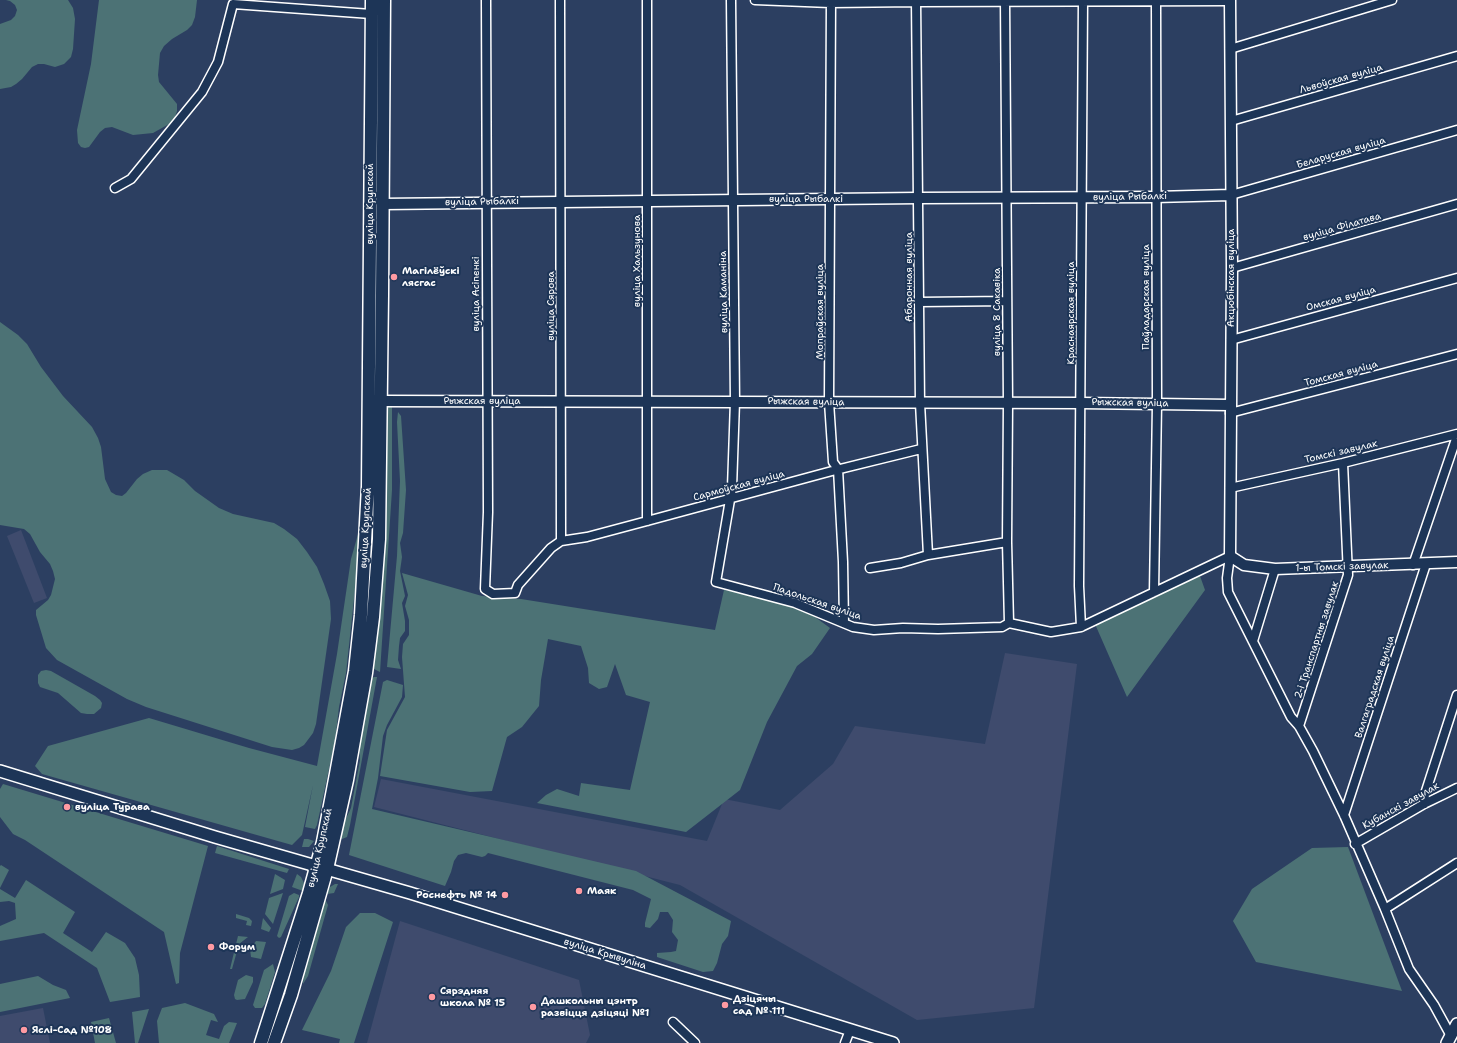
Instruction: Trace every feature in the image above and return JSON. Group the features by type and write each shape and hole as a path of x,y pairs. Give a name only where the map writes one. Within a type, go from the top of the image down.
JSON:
{"main road":[{"name":"вуліца Крупскай","path":"261,1043 322,867 336,774 355,671 361,615 366,539 369,432 368,369 372,0"},
{"name":"вуліца Крупскай","path":"274,1043 291,995 322,867 347,780 366,673 373,617 379,539 384,0"},
{"path":"0,771 215,837 322,867"},
{"name":"вуліца Крывуліна","path":"322,867 893,1043"},
{"path":"1449,1040 1457,1024"}],"street":[{"name":"вуліца Асіпенкі","path":"486,0 488,512 485,589 493,594 514,593 518,586 551,548 562,541"},
{"name":"вуліца Сярова","path":"560,0 562,541"},
{"name":"вуліца Хальзунова","path":"647,0 647,521"},
{"name":"вуліца Каманіна","path":"716,582 732,488 735,401 731,0"},
{"path":"755,0 830,2 1156,2 1230,0"},
{"name":"Акцюбінская вуліца","path":"1230,0 1232,268 1230,556"},
{"path":"1230,48 1392,0"},
{"name":"Абаронная вуліца","path":"916,1 920,403 921,449 928,555"},
{"name":"вуліца 8 Сакавіка","path":"1006,1 1008,403 1006,542 1009,623"},
{"name":"Краснаярская вуліца","path":"1081,627 1079,586 1083,1"},
{"name":"Мопраўская вуліца","path":"830,2 829,402 833,462 838,469 843,562 844,623"},
{"name":"Паўладарская вуліца","path":"1154,592 1157,404 1155,197 1156,2"},
{"path":"114,188 131,179 202,92 218,62 233,4 371,14"},
{"name":"Львоўская вуліца","path":"1231,121 1457,56"},
{"name":"Беларуская вуліца","path":"1231,195 1457,130"},
{"name":"вуліца Рыбалкі","path":"382,204 734,199 1082,198 1231,195"},
{"name":"вуліца Філатава","path":"1232,268 1457,204"},
{"name":"Омская вуліца","path":"1231,340 1457,278"},
{"path":"919,302 1007,300"},
{"name":"Томская вуліца","path":"1230,409 1457,354"},
{"name":"Рыжская вуліца","path":"381,401 1080,403 1157,404 1230,409"},
{"path":"1413,565 1457,435"},
{"name":"Томскі завулак","path":"1230,488 1343,463 1457,435"},
{"name":"Сармоўская вуліца","path":"562,541 729,500 838,469 921,449"},
{"name":"2-і Транспартны завулак","path":"1299,726 1348,574 1343,463"},
{"path":"870,568 901,563 928,555 974,546 1006,542"},
{"path":"1009,623 1051,632 1081,627 1230,556"},
{"path":"1230,556 1227,578 1228,592 1291,717 1299,726 1313,751 1344,815 1355,844 1385,909 1409,969 1434,1005 1449,1040"},
{"name":"1-ы Томскі завулак","path":"1230,556 1244,565 1276,569 1413,565 1457,562"},
{"name":"Валгаградская вуліца","path":"1344,815 1426,564"},
{"path":"1253,641 1276,569"},
{"name":"Падольская вуліца","path":"716,582 795,603 854,627 874,630 904,628 938,629 1002,627 1009,623"},
{"path":"1424,804 1425,794 1457,695"},
{"name":"Кубанскі завулак","path":"1355,844 1424,804 1457,788"},
{"path":"1385,909 1457,863"},
{"path":"672,1022 696,1043"},
{"path":"845,1043 850,1030"}],"shaded area":[{"path":"21,530 47,598 34,603 7,536"},
{"path":"1005,653 1077,664 1034,1008 917,1020 680,885 374,807 381,779 707,841 724,799 780,810 833,764 855,726 985,744"},
{"path":"400,921 579,980 590,1035 586,1043 367,1043"},
{"name":"Яслі-Сад №108","path":"43,1008 50,1043 0,1043 0,1016"}],"green space":[{"path":"6,0 68,0 73,8 75,19 73,49 71,57 64,64 55,67 38,64 32,67 16,84 11,87 0,89 0,24 11,20 15,16 17,10 15,5"},
{"path":"99,0 197,0 195,17 192,25 164,46 160,53 158,75 159,82 177,104 175,117 169,124 153,133 133,135 112,127 105,128 100,132 89,147 85,148 81,147 78,143 77,130 91,64"},
{"path":"0,322 18,335 27,344 41,367 63,396 92,427 101,447 105,479 111,492 122,496 143,474 152,470 167,470 184,480 195,491 219,508 233,514 274,523 297,539 307,552 317,567 324,584 330,601 331,619 316,724 313,733 304,745 292,750 272,747 146,707 127,699 57,660 46,648 36,615 36,610 48,600 51,595 55,579 53,571 30,534 24,529 0,525"},
{"path":"392,404 392,490 380,672 374,669 372,664 385,487 386,412 389,405"},
{"path":"398,412 401,416 406,490 403,533 400,543 402,557 400,571 405,596 402,603 405,631 400,638 398,660 401,669 387,667 397,556 400,481 397,422"},
{"path":"360,527 359,553 346,673 339,707 335,741 315,829 305,827 313,785 302,835 292,845 42,774 35,766 48,746 149,718 249,748 317,766 337,654 351,559"},
{"path":"402,573 482,596 521,599 715,630 724,590 788,601 830,628 812,654 797,666 767,722 740,790 686,832 537,803 546,795 557,789 579,796 581,783 630,790 650,702 626,695 615,664 607,687 599,689 589,683 588,668 581,646 548,639 541,680 539,706 522,727 507,737 492,791 470,792 380,776 387,730 405,697 402,657 403,644 409,635 409,620 405,606 408,595"},
{"path":"1200,576 1205,590 1127,697 1095,624"},
{"path":"41,671 51,671 95,696 102,703 101,708 94,714 81,713 58,693 40,687 38,683 38,675"},
{"path":"377,677 350,825 347,837 342,839 340,837 341,829 351,808 360,760 359,747 370,683 371,679"},
{"path":"387,680 403,685 402,697 387,725 383,736 378,778 372,809 636,871 731,921 728,936 722,944 717,963 713,971 703,972 657,957 657,953 676,951 678,940 672,932 673,920 668,912 660,912 658,919 650,928 645,927 651,899 633,890 488,853 482,857 466,853 458,855 454,861 445,886 349,855 383,682"},
{"path":"3,784 208,846 180,953 179,983 176,984 164,932 25,840 13,834 0,817 0,789"},
{"path":"304,839 314,841 309,847 302,847"},
{"path":"217,846 289,869 287,873 215,853"},
{"path":"1348,847 1402,991 1256,962 1233,921 1252,889 1312,848"},
{"path":"1,865 9,870 0,888 0,866"},
{"path":"275,874 285,880 283,889 270,894"},
{"path":"297,874 301,877 304,883 303,891 292,887"},
{"path":"26,880 75,912 63,933 92,952 106,932 125,943 135,958 139,975 140,997 110,1002 97,968 44,933 0,941 0,926 16,919 15,903 9,901 0,902 0,889 15,898"},
{"path":"338,884 334,893 327,894 330,887"},
{"path":"283,893 273,924 265,914 269,898"},
{"path":"294,893 299,895 299,897 281,937 279,938 277,936 289,896"},
{"path":"325,899 328,905 308,976 303,984 305,965"},
{"path":"360,913 375,913 393,922 354,1043 339,1043 340,1039 302,1030 331,971 346,927"},
{"path":"236,914 249,918 252,921 251,926 246,925 247,921 236,918"},
{"path":"263,918 271,928 269,932 261,929"},
{"path":"238,936 248,937 239,944 232,969 230,969"},
{"path":"256,941 266,942 261,959 251,957 250,949"},
{"path":"273,964 275,972 265,1004 262,1008 255,1008 253,1005 264,970"},
{"path":"246,975 253,977 253,982 245,999 237,1000 235,999 234,995 238,980"},
{"path":"38,976 53,985 66,990 70,998 0,1012 0,984"},
{"path":"185,1003 214,1014 218,1022 211,1020 206,1035 219,1039 224,1026 229,1022 237,1023 229,1043 159,1043 157,1021 162,1008"},
{"path":"149,1009 138,1043 135,1043 132,1012"},
{"path":"109,1018 116,1043 95,1043 91,1022"}],"place":[{"name":"Магілёўскі лясгас","path":"394,277"},
{"name":"вуліца Турава","path":"67,807"},
{"name":"Маяк","path":"579,891"},
{"name":"Роснефть № 14","path":"505,895"},
{"name":"Форум","path":"211,947"},
{"name":"Сярэдняя школа № 15","path":"432,997"},
{"name":"Дзіцячы сад № 111","path":"725,1005"},
{"name":"Дашкольны цэнтр развіцця дзіцяці №1","path":"533,1007"},
{"name":"Яслі-Сад №108","path":"24,1030"}]}
